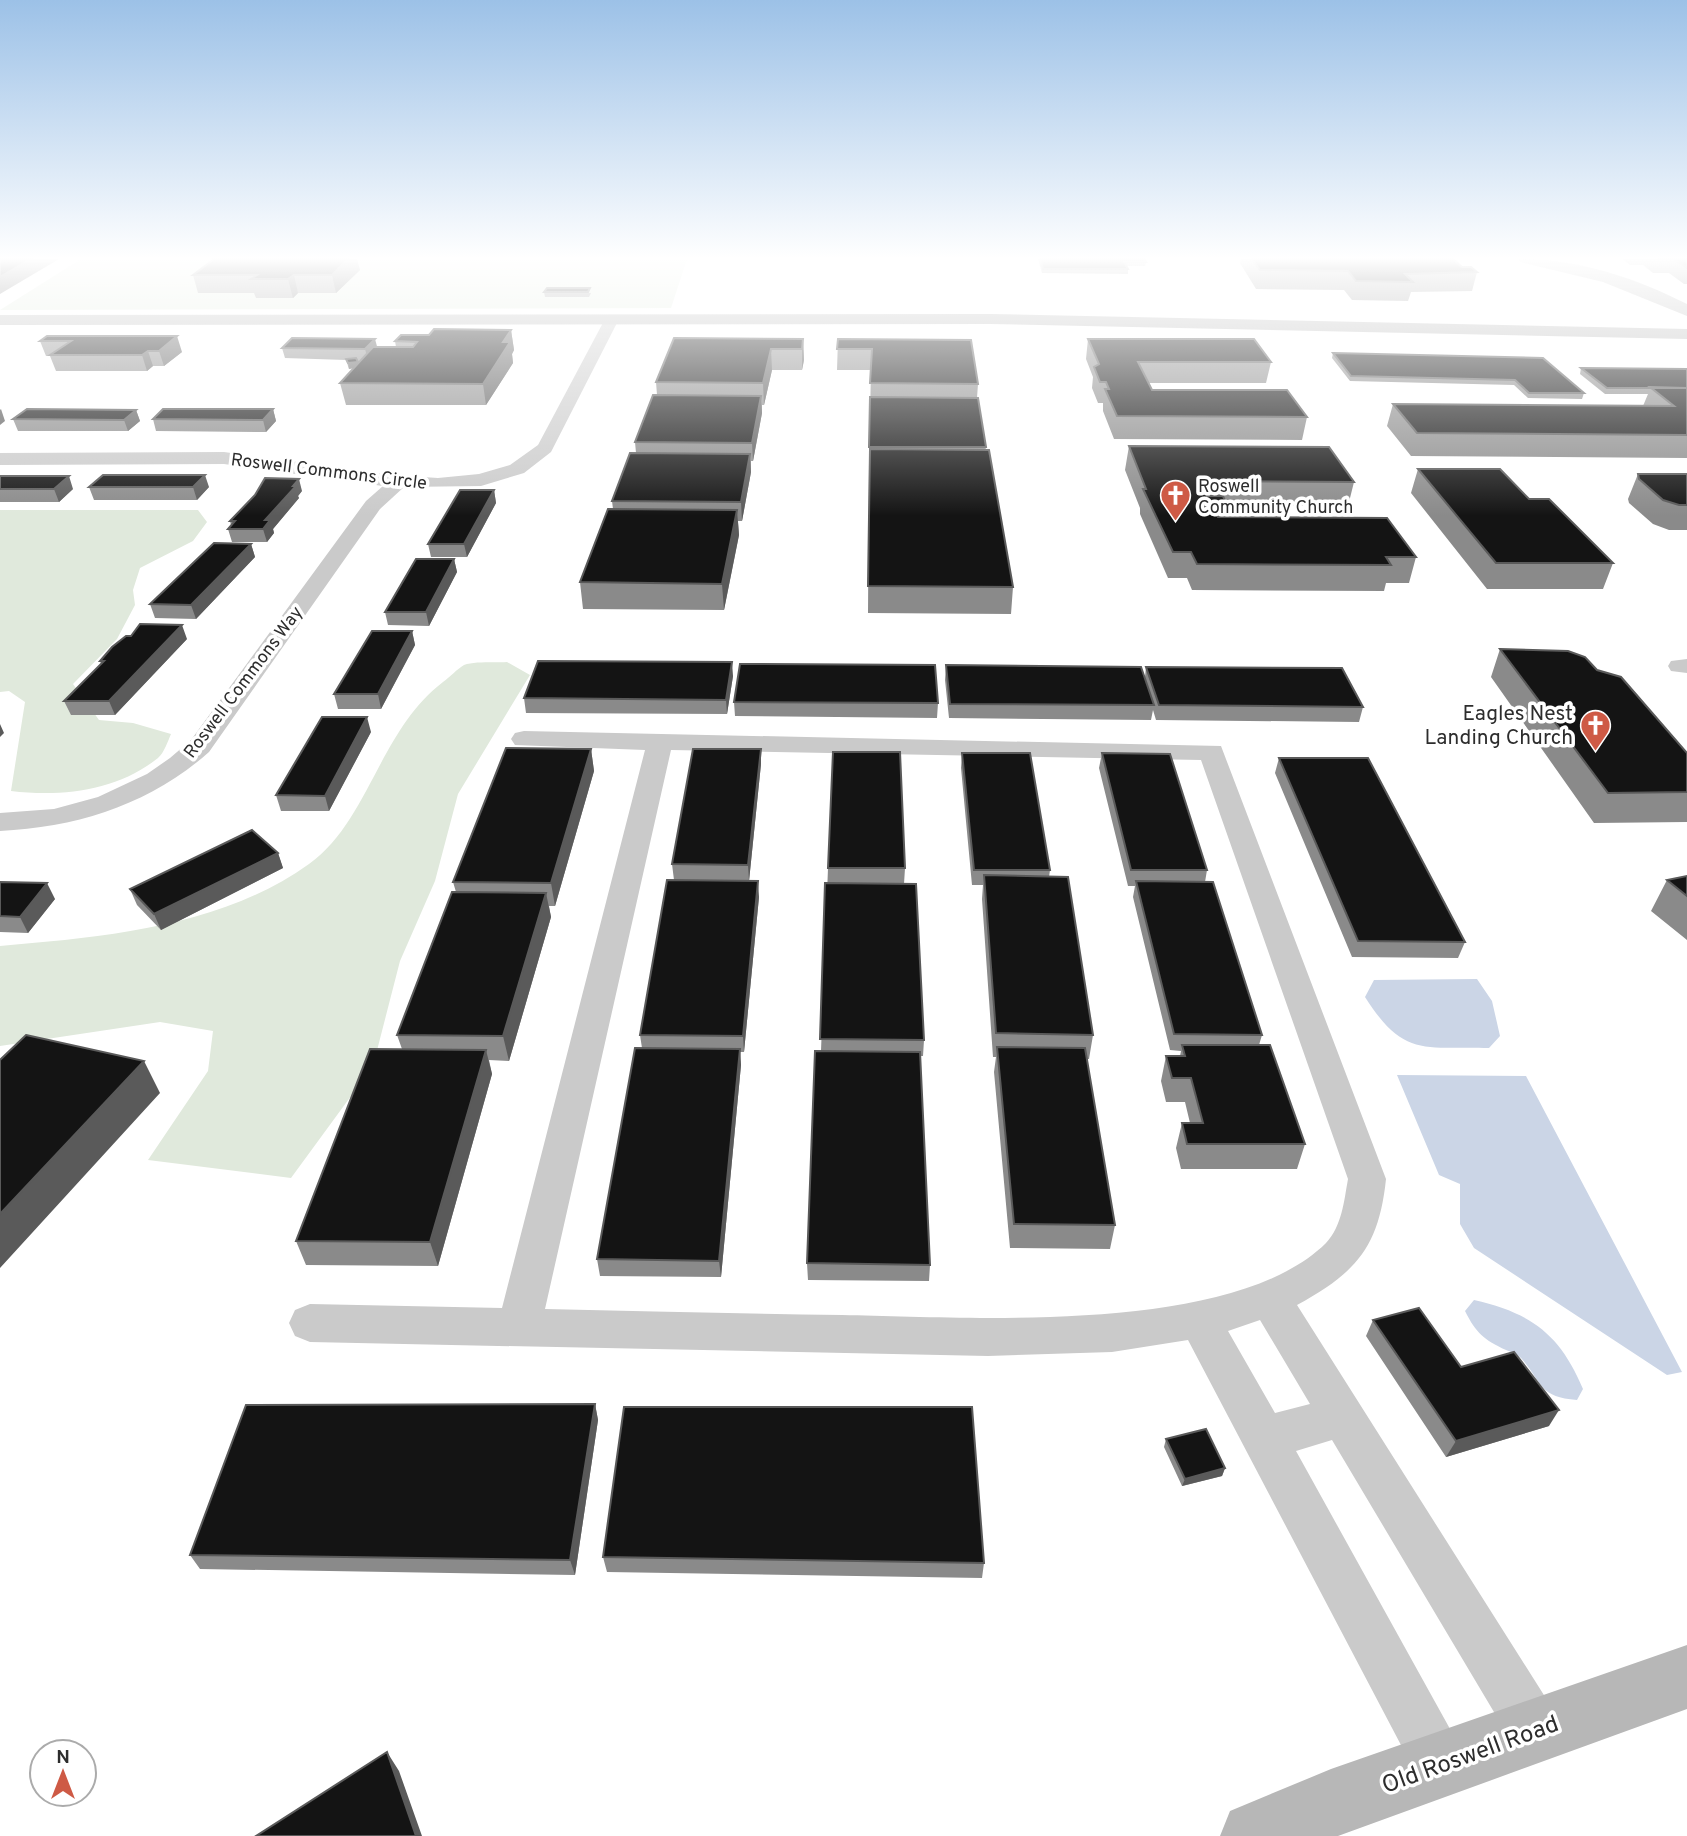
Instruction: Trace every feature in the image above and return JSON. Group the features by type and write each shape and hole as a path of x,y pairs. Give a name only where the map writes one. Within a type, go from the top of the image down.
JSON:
{"main road":[{"name":"Old Roswell Road","path":"1255,1836 1331,1804 1687,1677"}],"street":[{"name":"Roswell Commons Circle","path":"0,459 223,458 270,462 398,483 439,484 480,479 514,469 539,456 598,345"},
{"name":"Roswell Commons Way","path":"0,822 61,816 98,806 156,781 182,763 200,746 373,505 398,483"},
{"path":"310,1323 1060,1336 1200,1321 1270,1300 1333,1262 1362,1223 1367,1179 1212,752 524,739"},
{"path":"519,1327 660,743"},
{"path":"1270,1300 1535,1730"},
{"path":"1200,1321 1442,1765"},
{"path":"1265,1438 1341,1416"}],"shaded area":[{"path":"0,510 198,510 207,522 193,541 140,568 133,590 135,605 117,639 73,684 99,720 133,723 171,734 158,758 125,778 107,785 69,792 11,791 25,702 9,691 0,692"},
{"path":"507,662 530,675 458,794 435,881 400,961 373,1066 291,1178 148,1160 208,1071 213,1031 160,1022 0,1046 0,946 121,933 161,925 238,902 275,885 309,864 329,846 346,824 388,750 421,702 464,665"}],"water":[{"path":"1477,979 1492,1001 1500,1036 1489,1048 1417,1045 1392,1030 1365,997 1374,980"},
{"path":"1397,1075 1526,1076 1682,1372 1667,1375 1474,1248 1460,1224 1460,1184 1439,1175"},
{"path":"1474,1300 1527,1319 1553,1340 1574,1370 1583,1389 1577,1400 1548,1392 1519,1357 1481,1335 1465,1311"}],"building":[{"path":"65,345 167,345 159,351 148,351 142,355 50,355"},
{"path":"285,345 369,345 365,349 282,348"},
{"path":"415,345 508,345 483,384 340,383 373,347 413,347"},
{"path":"671,345 802,345 802,349 771,349 763,383 656,382"},
{"path":"837,345 972,345 978,384 870,383 872,349 837,349"},
{"path":"1090,345 1258,345 1271,362 1138,362 1152,390 1287,390 1307,417 1117,416 1105,389 1109,389 1106,382 1100,382 1094,367 1099,364"},
{"path":"1333,353 1543,358 1584,393 1529,393 1515,380 1351,376"},
{"path":"356,358 358,362 348,363 346,359"},
{"path":"1581,368 1687,369 1687,388 1607,388"},
{"path":"1650,387 1687,388 1687,435 1417,433 1393,404 1674,406"},
{"path":"653,395 761,396 752,443 635,442"},
{"path":"870,397 978,398 986,447 869,447"},
{"path":"27,409 136,410 124,420 13,419"},
{"path":"163,409 273,409 263,420 153,419"},
{"path":"1129,446 1329,447 1354,482 1200,481 1207,496 1223,496 1227,505 1212,505 1218,517 1387,518 1416,557 1386,557 1391,565 1197,564 1191,552 1173,552 1143,489 1146,489"},
{"path":"870,449 989,450 1013,587 868,586"},
{"path":"630,453 750,454 741,502 612,501"},
{"path":"1418,469 1500,469 1529,499 1549,499 1613,563 1496,563"},
{"path":"1638,474 1687,474 1687,505 1663,500 1639,479"},
{"path":"103,475 205,475 193,487 89,487"},
{"path":"0,476 69,476 54,489 0,489"},
{"path":"265,478 299,479 293,486 296,486 265,520 270,520 263,529 228,529 235,521 230,521 255,495"},
{"path":"460,490 494,490 464,544 428,544"},
{"path":"608,509 737,510 722,584 580,582"},
{"path":"214,543 251,544 191,605 150,604"},
{"path":"416,559 454,559 426,612 385,612"},
{"path":"140,624 182,625 109,701 64,701 104,661 100,661 112,647 126,636 131,636"},
{"path":"372,631 412,631 378,694 334,694"},
{"path":"1500,649 1568,651 1585,657 1597,670 1621,677 1687,753 1687,792 1608,793"},
{"path":"538,661 732,662 726,700 524,698"},
{"path":"740,664 935,665 938,703 734,702"},
{"path":"946,665 1141,667 1154,705 950,704"},
{"path":"1146,667 1342,668 1363,707 1159,705"},
{"path":"322,717 367,717 325,796 276,795"},
{"path":"506,748 591,749 551,883 453,882"},
{"path":"693,749 761,749 748,865 672,864"},
{"path":"833,752 900,752 905,868 828,868"},
{"path":"962,753 1030,753 1050,870 974,870"},
{"path":"1102,753 1170,754 1207,870 1131,870"},
{"path":"1279,758 1368,758 1465,942 1358,941"},
{"path":"252,830 278,853 154,914 130,889"},
{"path":"984,875 1068,877 1093,1035 996,1033"},
{"path":"1687,876 1687,896 1667,880"},
{"path":"667,880 758,881 743,1036 640,1035"},
{"path":"1136,881 1213,882 1262,1035 1174,1034"},
{"path":"0,882 47,883 20,917 0,916"},
{"path":"825,883 916,884 924,1040 820,1039"},
{"path":"452,892 546,893 503,1036 397,1035"},
{"path":"26,1035 144,1061 0,1214 0,1060"},
{"path":"1182,1045 1270,1045 1305,1144 1187,1144 1182,1123 1203,1123 1191,1078 1172,1078 1166,1056 1185,1056"},
{"path":"997,1047 1085,1048 1115,1225 1014,1224"},
{"path":"635,1048 740,1049 719,1261 597,1259"},
{"path":"370,1049 486,1050 430,1242 296,1241"},
{"path":"815,1051 920,1052 930,1265 807,1263"},
{"path":"1419,1308 1461,1367 1514,1352 1559,1410 1456,1441 1373,1320"},
{"path":"595,1404 570,1560 190,1555 246,1405"},
{"path":"624,1407 972,1407 984,1563 603,1557"},
{"path":"1206,1429 1225,1468 1185,1479 1166,1439"},
{"path":"387,1752 416,1836 256,1836"}],"place":[{"name":"Roswell Community Church","path":"1175,523"},
{"name":"Eagles Nest Landing Church","path":"1596,752"}]}
